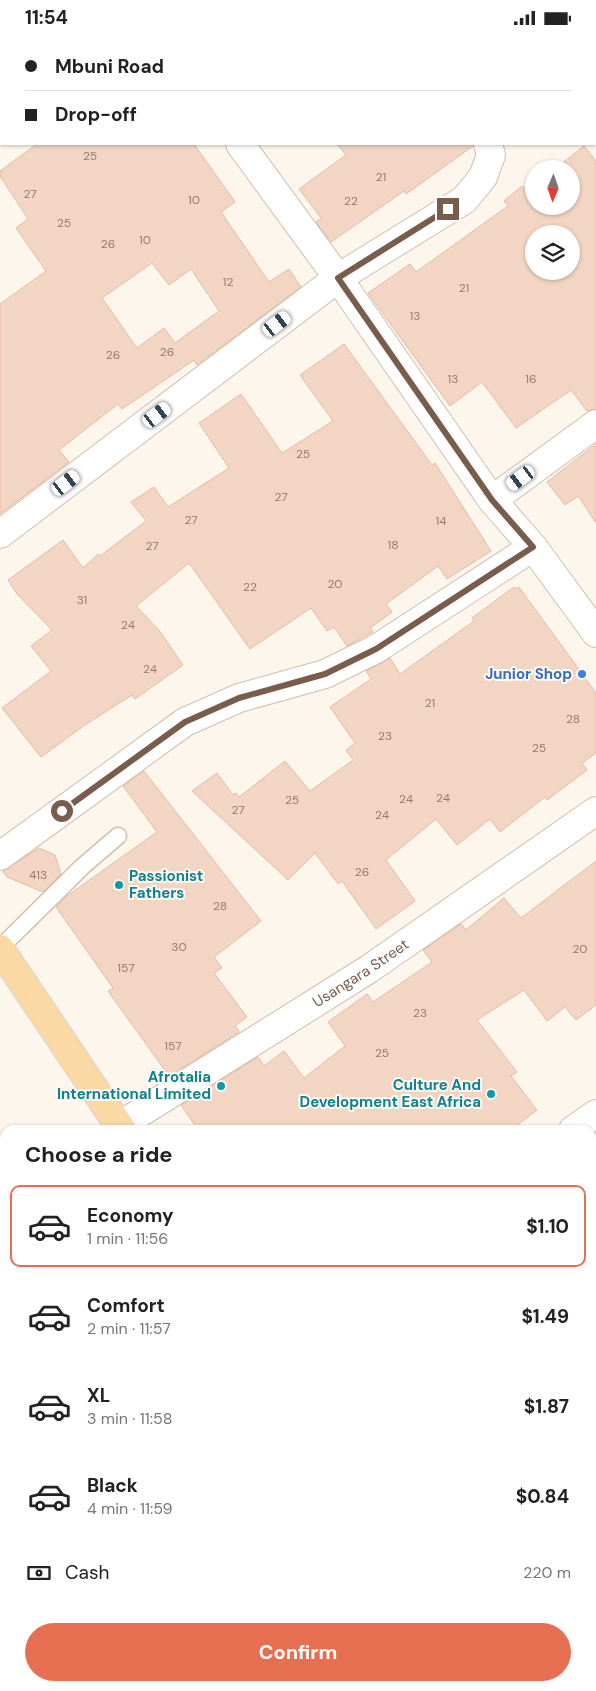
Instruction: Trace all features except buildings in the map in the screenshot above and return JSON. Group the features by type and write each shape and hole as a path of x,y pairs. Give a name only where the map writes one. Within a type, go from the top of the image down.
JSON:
{"main road":[{"path":"0,949 118,1125"}],"street":[{"path":"241,145 338,278 492,500 533,547 596,633"},
{"path":"0,534 338,278 464,200 483,177 491,155 488,145"},
{"path":"492,500 596,424"},
{"path":"0,856 185,722 239,698 325,674 376,649 533,547"},
{"name":"Usangara Street","path":"125,1125 369,969 596,811"},
{"path":"580,1125 596,1114"}],"lane":[{"path":"0,949 82,866 118,836"}],"place":[{"name":"Junior Shop","path":"582,674"},
{"name":"Passionist Fathers","path":"119,885"},
{"name":"Afrotalia International Limited","path":"221,1086"},
{"name":"Culture And Development East Africa","path":"491,1094"}],"route":[{"path":"62,811 185,722 239,698 325,674 376,649 533,547 492,500 338,278 448,209"}]}
